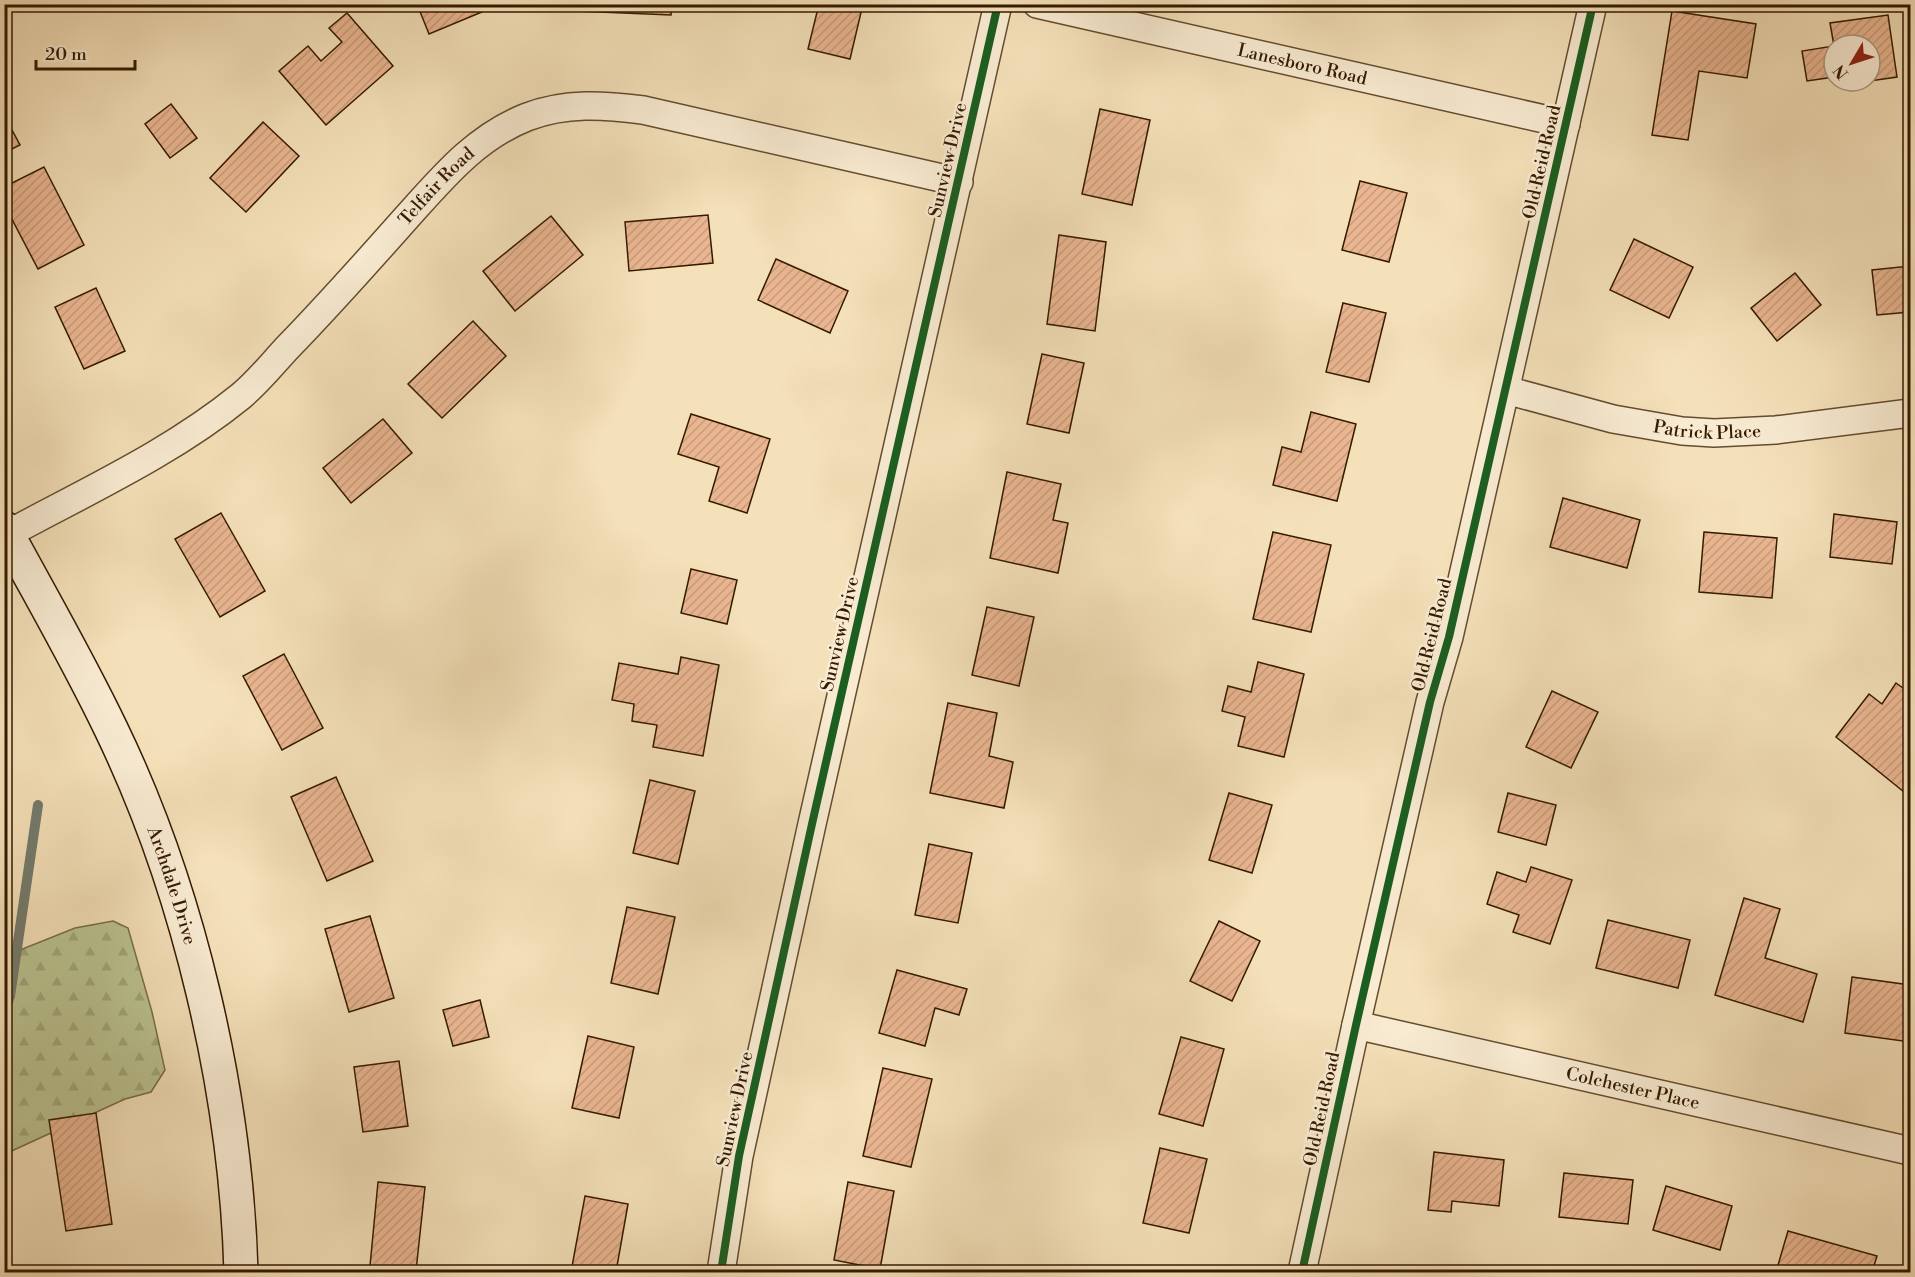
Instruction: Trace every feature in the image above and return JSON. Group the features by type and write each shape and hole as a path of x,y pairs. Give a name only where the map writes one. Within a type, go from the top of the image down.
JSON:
{"street":[{"name":"Sunview Drive","path":"721,1272 739,1156 998,4"},
{"name":"Lanesboro Road","path":"1037,4 1566,124"},
{"name":"Old Reid Road","path":"1302,1272 1430,702 1449,637 1593,4"},
{"name":"Telfair Road","path":"6,531 164,450 192,433 243,394 323,311 452,167 485,138 529,116 551,110 598,105 644,110 959,182"},
{"name":"Patrick Place","path":"1506,390 1613,419 1714,433 1776,430 1911,414"},
{"name":"Archdale Drive","path":"6,531 111,729 153,829 180,910 210,1021 229,1125 242,1272"},
{"name":"Colchester Place","path":"1356,1025 1911,1150"}],"green space":[{"path":"113,921 128,928 152,1012 165,1070 151,1092 125,1099 5,1154 5,956 75,928"}],"building":[{"path":"417,4 501,4 429,34"},
{"path":"577,4 672,4 671,15 576,11"},
{"path":"819,4 863,4 850,59 808,49"},
{"path":"1431,4 1451,4 1449,11"},
{"path":"1672,11 1756,24 1747,78 1699,71 1688,140 1652,135"},
{"path":"347,13 393,66 326,125 279,71 308,46 321,61 342,42 329,28"},
{"path":"1888,15 1897,77 1882,79 1882,33 1832,33 1830,23"},
{"path":"1822,48 1822,79 1807,81 1802,51"},
{"path":"171,104 197,138 170,158 145,124"},
{"path":"1100,109 1150,120 1132,205 1082,194"},
{"path":"4,115 20,145 4,153"},
{"path":"263,122 299,156 246,212 210,178"},
{"path":"44,167 84,245 38,269 4,204 4,187"},
{"path":"1360,181 1407,193 1389,262 1342,250"},
{"path":"708,215 713,263 629,271 625,222"},
{"path":"551,216 583,255 515,311 483,271"},
{"path":"1059,235 1106,242 1095,331 1047,324"},
{"path":"1634,239 1693,267 1669,318 1610,290"},
{"path":"776,259 848,291 830,333 758,300"},
{"path":"1910,266 1910,312 1877,315 1872,270"},
{"path":"1795,273 1821,305 1777,341 1751,308"},
{"path":"96,288 125,351 84,369 55,307"},
{"path":"1343,303 1386,313 1369,382 1326,372"},
{"path":"473,321 506,356 442,418 408,384"},
{"path":"1042,354 1084,363 1069,433 1027,424"},
{"path":"1311,412 1356,424 1337,501 1273,485 1282,447 1301,452"},
{"path":"691,414 770,439 747,513 709,501 719,467 678,454"},
{"path":"383,419 412,453 351,503 323,468"},
{"path":"1007,472 1061,484 1053,520 1068,523 1058,573 990,558"},
{"path":"1563,498 1640,520 1627,568 1550,547"},
{"path":"221,513 265,591 220,617 175,539"},
{"path":"1834,514 1897,522 1892,564 1830,557"},
{"path":"1273,532 1331,545 1311,632 1253,619"},
{"path":"1704,532 1777,538 1772,598 1699,592"},
{"path":"691,569 737,580 727,624 681,613"},
{"path":"987,607 1034,617 1019,686 972,675"},
{"path":"284,654 323,728 282,750 243,676"},
{"path":"681,657 719,665 703,756 653,747 657,725 632,721 634,704 612,700 619,663 678,674"},
{"path":"1258,662 1304,674 1284,757 1238,746 1245,717 1222,711 1228,686 1251,692"},
{"path":"1896,683 1910,693 1910,783 1904,792 1836,737 1869,694 1882,704"},
{"path":"1552,691 1598,712 1571,768 1526,747"},
{"path":"948,703 997,713 989,756 1013,762 1004,808 930,793"},
{"path":"336,777 373,861 327,881 291,797"},
{"path":"650,780 695,791 678,864 633,853"},
{"path":"1229,793 1272,805 1252,873 1209,860"},
{"path":"1508,793 1556,805 1546,845 1498,832"},
{"path":"929,844 972,853 958,923 915,915"},
{"path":"1531,867 1572,880 1550,944 1513,932 1519,915 1487,904 1497,872 1526,882"},
{"path":"1744,898 1780,909 1765,958 1817,974 1803,1022 1715,995"},
{"path":"627,907 675,917 658,994 611,983"},
{"path":"370,916 394,998 349,1012 325,929"},
{"path":"1608,920 1690,940 1678,988 1596,968"},
{"path":"1219,921 1260,941 1232,1001 1190,981"},
{"path":"897,970 967,989 959,1015 935,1008 925,1046 879,1033"},
{"path":"1852,977 1910,985 1910,1042 1845,1033"},
{"path":"480,1000 489,1037 453,1046 443,1010"},
{"path":"588,1036 634,1047 619,1118 572,1108"},
{"path":"1181,1037 1224,1049 1203,1126 1159,1114"},
{"path":"399,1061 408,1126 363,1132 354,1067"},
{"path":"883,1068 932,1079 911,1167 863,1156"},
{"path":"96,1113 112,1224 66,1231 49,1120"},
{"path":"1160,1148 1207,1159 1189,1233 1143,1223"},
{"path":"1434,1152 1504,1160 1499,1206 1452,1201 1451,1212 1428,1210"},
{"path":"1564,1173 1633,1180 1628,1224 1559,1217"},
{"path":"378,1182 425,1187 416,1271 370,1266"},
{"path":"848,1182 894,1191 880,1269 834,1260"},
{"path":"1666,1186 1732,1206 1720,1250 1653,1230"},
{"path":"585,1196 628,1204 616,1272 571,1272"},
{"path":"1788,1231 1877,1256 1872,1272 1776,1272"}],"waterway":[{"path":"4,1014 10,996 38,805"}],"cycle path":[{"path":"721,1272 739,1156 998,4"},
{"path":"1302,1272 1430,702 1449,637 1593,4"}]}
